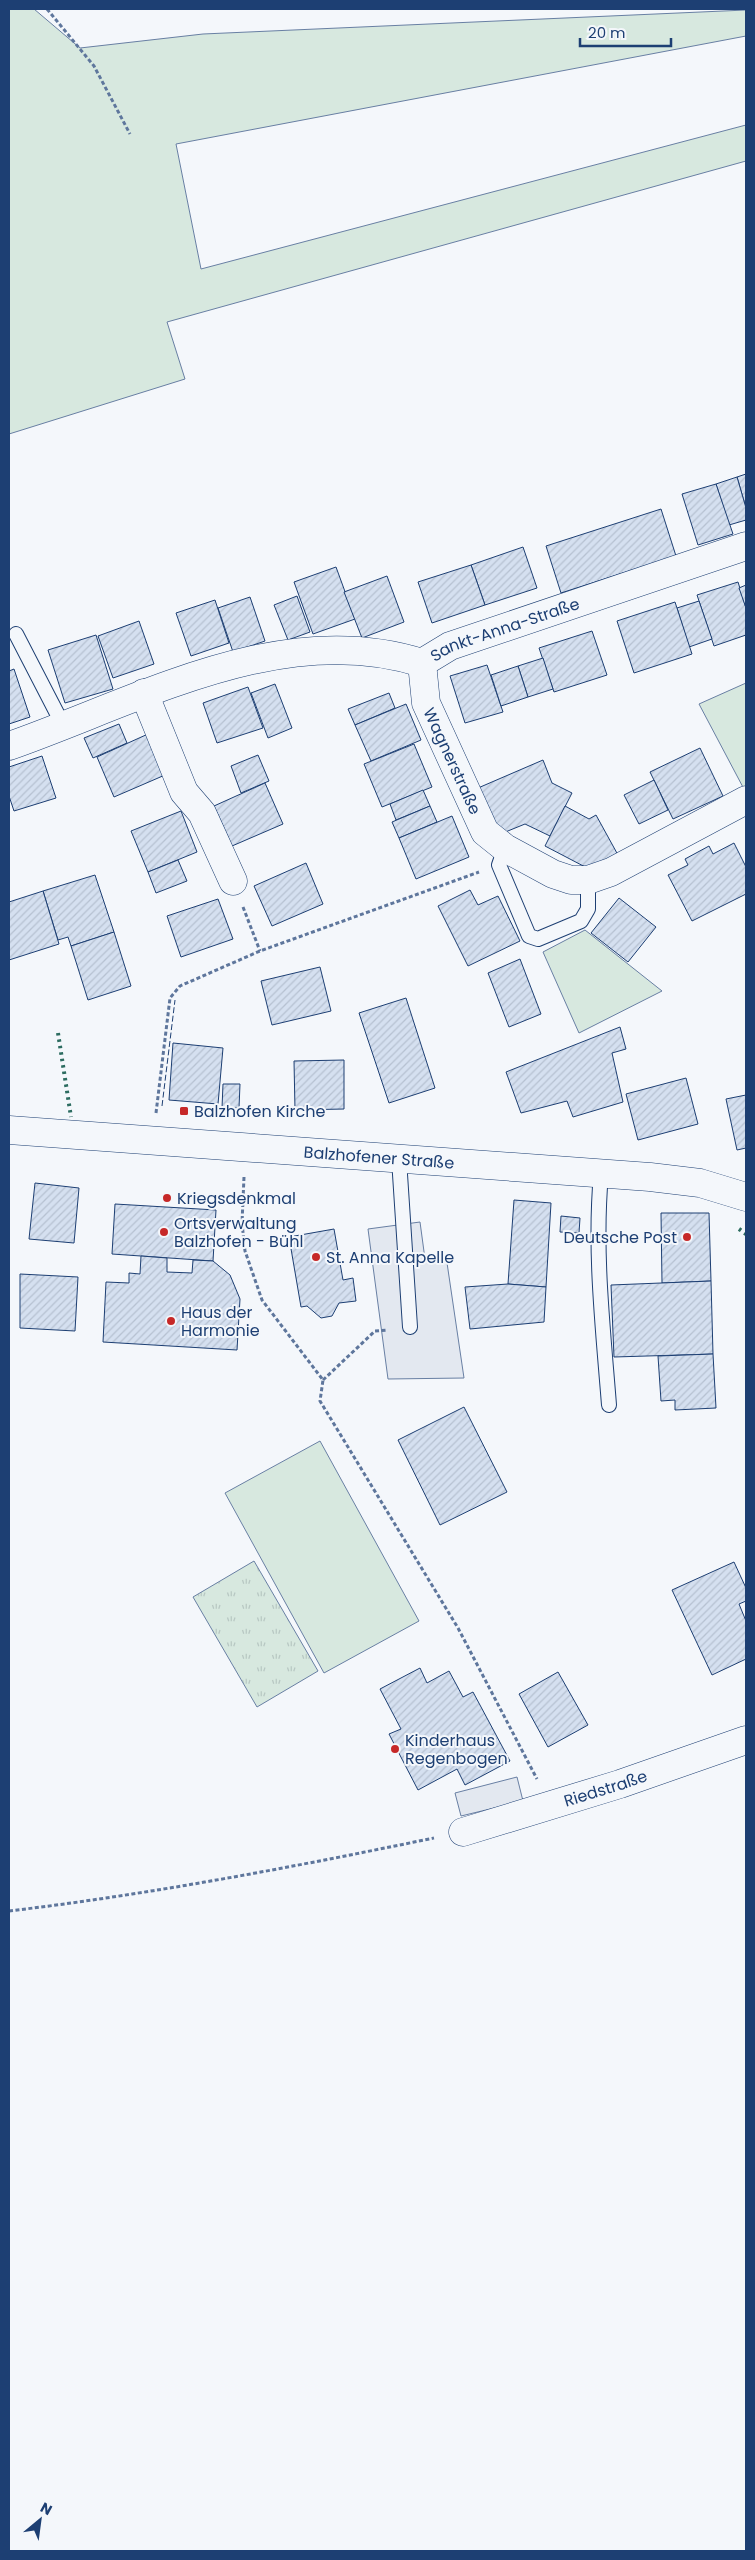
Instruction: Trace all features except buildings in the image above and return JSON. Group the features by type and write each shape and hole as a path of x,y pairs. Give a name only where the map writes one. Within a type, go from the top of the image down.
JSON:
{"street":[{"name":"Sankt-Anna-Straße","path":"9,746 144,693 253,660 292,652 328,649 363,650 392,653 422,663 450,646 746,546"},
{"name":"Wagnerstraße","path":"422,663 426,703 485,832 502,857 571,880 588,880 611,872 746,800"},
{"path":"144,693 184,792 202,813 233,881"},
{"name":"Balzhofener Straße","path":"9,1130 700,1182 745,1194"},
{"name":"Riedstraße","path":"463,1832 552,1806 746,1740"}],"lane":[{"path":"16,634 63,725"},
{"name":"Wagnerstraße","path":"502,857 529,936 538,939 581,921 588,909 588,880"},
{"path":"399,1159 410,1327"},
{"path":"602,1174 597,1218 598,1271 609,1405"}],"path":[{"path":"47,9 94,66 130,134"},
{"path":"153,1141 170,998 180,986 260,951 502,857"},
{"path":"233,881 260,951"},
{"path":"245,1147 242,1223 245,1251 262,1300 323,1380"},
{"path":"410,1327 376,1331 323,1380 320,1401 458,1628 552,1806"},
{"path":"9,1911 102,1900 270,1871 463,1832"}],"green space":[{"path":"9,9 34,9 80,48 203,34 746,10 746,36 176,144 201,269 746,125 746,161 167,322 185,379 9,434"},
{"path":"746,683 746,791 745,791 699,704"},
{"path":"585,930 662,991 579,1033 543,952"},
{"path":"320,1441 419,1621 324,1673 225,1493"},
{"path":"254,1561 318,1671 257,1707 193,1597"}],"shaded area":[{"path":"420,1222 425,1259 446,1256 464,1378 388,1379 368,1229"},
{"path":"517,1777 523,1801 461,1816 455,1793"}],"hedge":[{"path":"58,1033 71,1117"},
{"path":"739,1229 746,1234"}],"fence":[{"path":"162,1106 175,1000"}],"place":[{"name":"Balzhofen Kirche","path":"184,1111"},
{"name":"Kriegsdenkmal","path":"167,1198"},
{"name":"Ortsverwaltung Balzhofen - Bühl","path":"164,1232"},
{"name":"Deutsche Post","path":"687,1237"},
{"name":"St. Anna Kapelle","path":"316,1257"},
{"name":"Haus der Harmonie","path":"171,1321"},
{"name":"Kinderhaus Regenbogen","path":"395,1749"}]}
